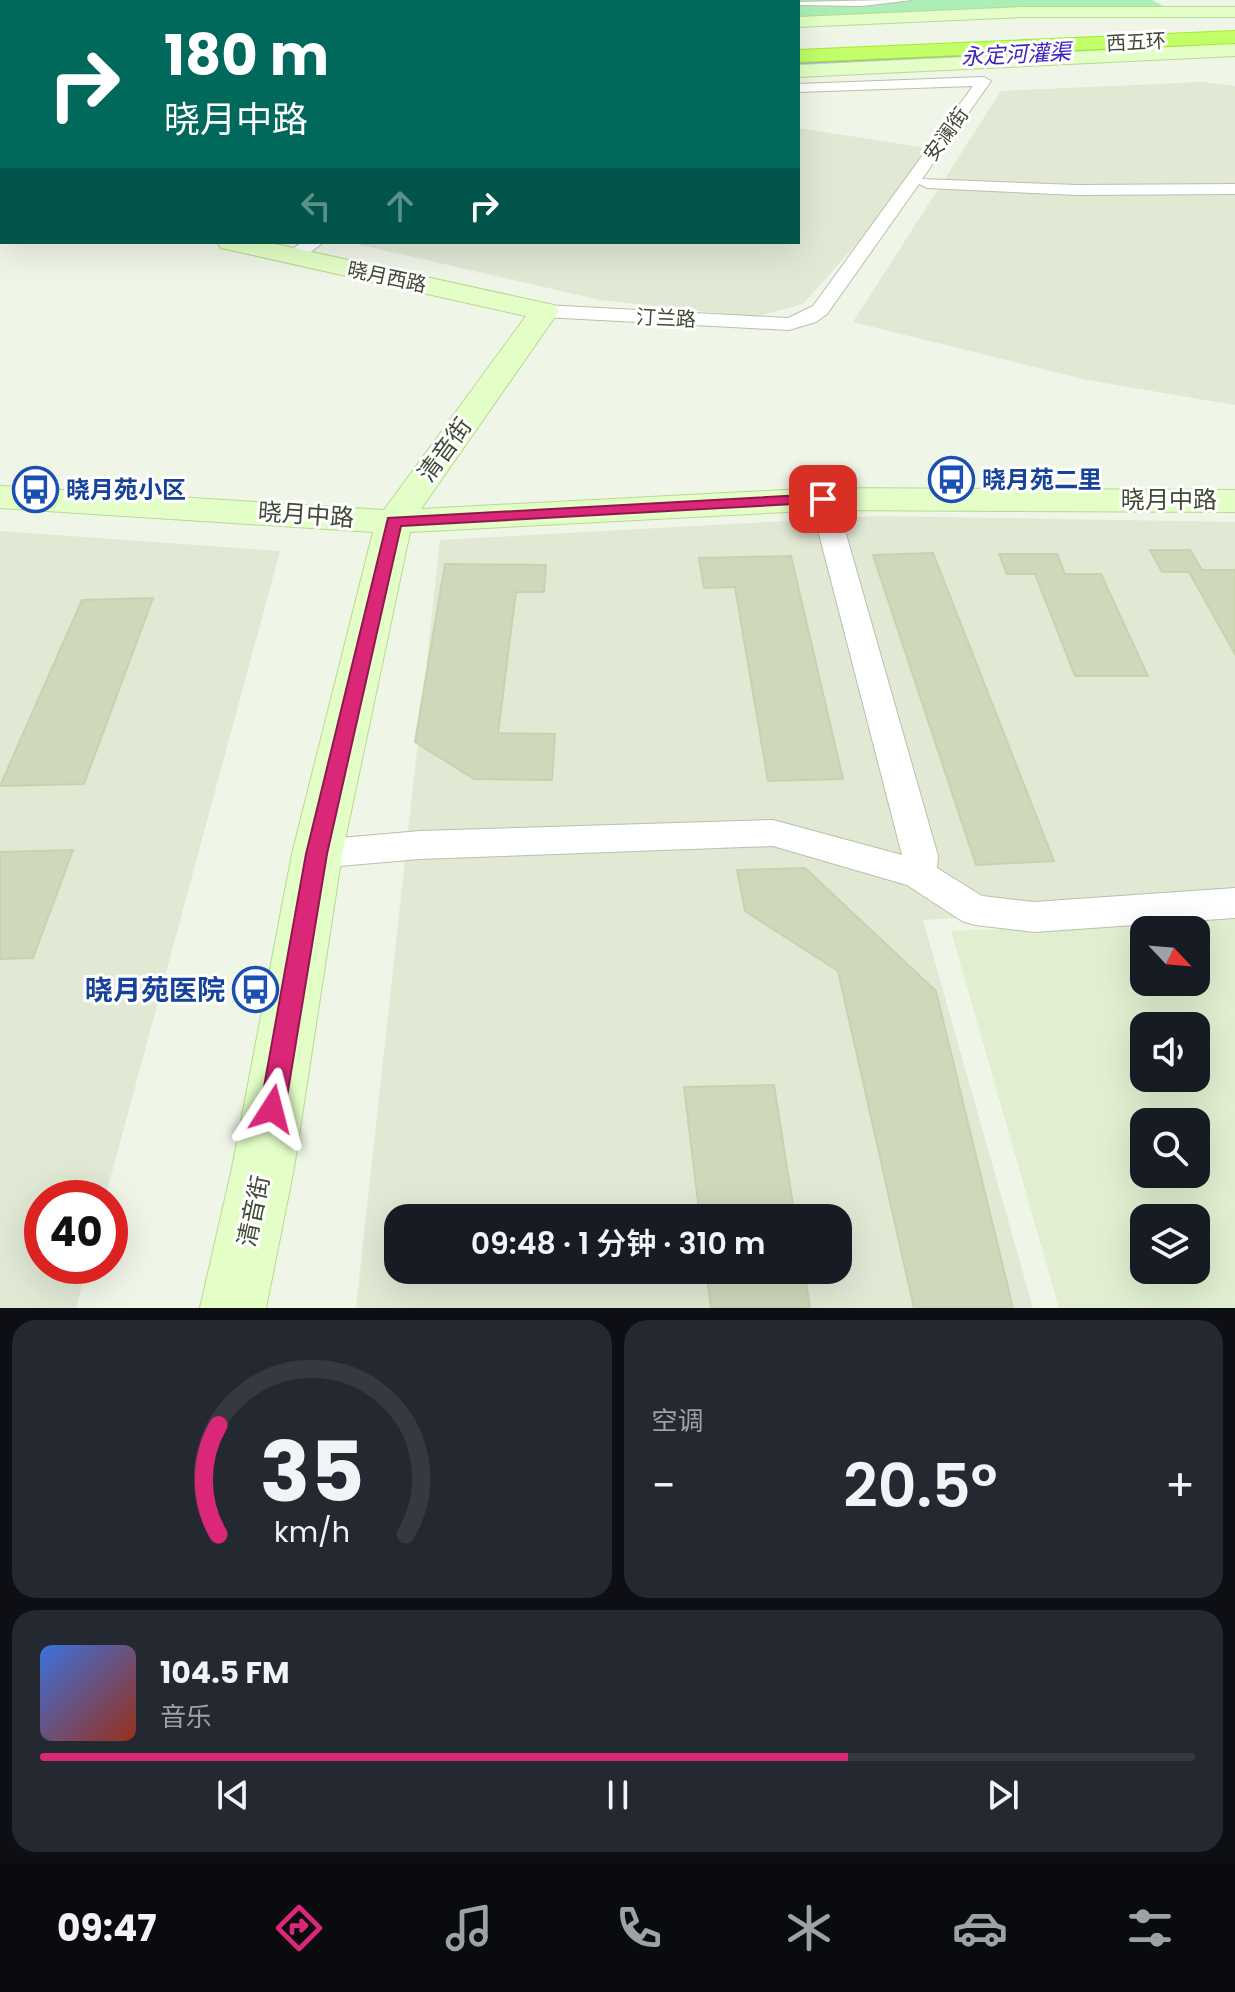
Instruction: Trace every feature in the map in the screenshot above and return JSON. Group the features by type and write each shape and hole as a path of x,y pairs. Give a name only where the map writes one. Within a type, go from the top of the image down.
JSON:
{"highway":[{"name":"西五环","path":"800,49 1235,31"},
{"name":"西五环","path":"800,56 1235,37"}],"street":[{"path":"800,22 1022,12 1235,12"},
{"path":"800,71 1235,50"},
{"name":"安澜街","path":"789,324 809,318 820,310 984,81 800,88"},
{"path":"927,183 1077,190 1235,189"},
{"name":"晓月西路","path":"251,244 304,249 544,311"},
{"name":"汀兰路","path":"544,311 789,324"},
{"name":"清音街","path":"233,1308 263,1168 317,854 394,522 544,311"},
{"name":"晓月中路","path":"0,497 394,522 823,499 1235,501"},
{"path":"823,499 920,856 918,874"},
{"path":"317,854 420,845 773,833 918,874 975,910 1034,917 1235,903"}],"lane":[{"path":"800,3 862,4 909,0"}],"shaded area":[{"path":"1202,82 1235,86 1235,405 1087,380 853,322 1001,91"},
{"path":"800,128 940,150 803,304 755,317 600,300 357,244 800,244"},
{"name":"晓月苑二里","path":"877,516 1235,522 1235,902 923,920 1033,1308 356,1308 440,540"},
{"path":"0,531 280,551 110,1180 24,1180 24,1284 82,1284 76,1308 0,1308"},
{"path":"1235,919 1235,1308 1059,1308 951,931 1130,923 1130,996 1210,996 1210,920"}],"green space":[{"path":"800,0 1152,0 1170,10 800,17"}],"building":[{"path":"1150,550 1190,550 1202,570 1235,570 1235,654 1189,572 1162,572"},
{"path":"933,553 1054,861 976,865 873,555"},
{"path":"999,554 1057,554 1065,574 1101,574 1148,676 1075,676 1035,574 1007,574"},
{"path":"791,556 843,779 768,781 735,587 704,588 699,558"},
{"path":"445,564 546,565 544,592 516,592 498,733 555,734 552,780 474,779 415,742"},
{"path":"153,598 84,784 0,786 82,600"},
{"path":"73,850 33,958 0,959 0,852"},
{"path":"805,868 936,991 1013,1308 914,1308 838,971 745,911 737,870"},
{"path":"774,1085 793,1204 698,1204 684,1087"},
{"path":"708,1284 806,1284 810,1308 711,1308"}],"waterway":[{"name":"永定河灌渠","path":"800,65 1235,44"}],"place":[{"name":"晓月苑二里","path":"951,480"},
{"name":"晓月苑小区","path":"35,490"},
{"name":"晓月苑医院","path":"256,990"}],"route":[{"path":"272,1109 317,854 394,522 823,499"}]}
